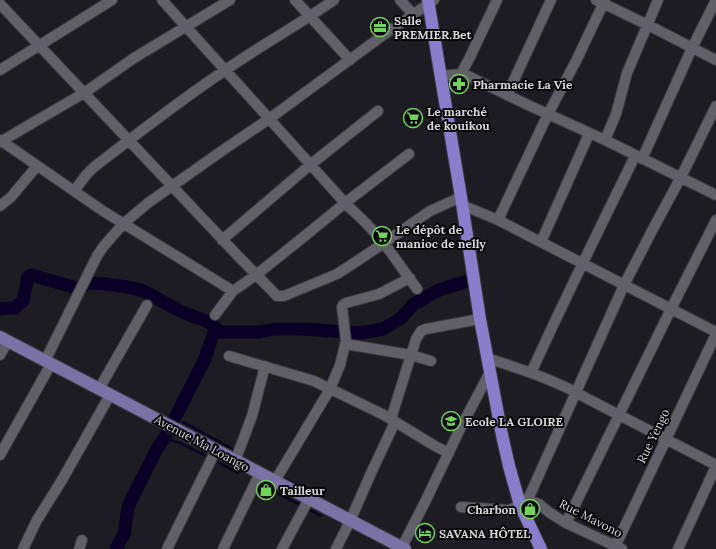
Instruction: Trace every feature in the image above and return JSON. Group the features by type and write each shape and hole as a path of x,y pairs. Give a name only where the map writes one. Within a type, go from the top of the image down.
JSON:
{"highway":[{"path":"430,1 440,76 487,358 509,466 541,549"}],"main road":[{"name":"Avenue Ma Loango","path":"4,339 402,548"}],"street":[{"path":"0,70 112,0"},
{"path":"162,0 345,203 384,243 417,289"},
{"path":"230,0 134,58 84,93 1,141 123,224 233,291"},
{"path":"295,0 350,60"},
{"path":"74,191 86,174 94,167 172,106 334,0"},
{"path":"400,0 413,14"},
{"path":"461,74 497,0"},
{"path":"507,95 551,0"},
{"path":"605,140 616,114 627,73 658,0"},
{"path":"531,373 557,315 639,157 716,0"},
{"path":"0,455 48,363 97,256 123,224 148,203 269,119 430,1"},
{"path":"498,220 601,1 716,60"},
{"path":"0,4 275,295 280,297 284,296 337,274 430,211 462,201 716,333"},
{"path":"440,76 461,74 468,76 589,134 605,140 716,195"},
{"path":"461,507 509,510 523,503 529,497 624,285 681,177 716,106"},
{"path":"222,240 310,164 378,111"},
{"path":"541,242 589,134"},
{"path":"214,315 233,291 256,275 345,203 409,154"},
{"path":"0,206 11,197 37,166"},
{"path":"566,523 716,220"},
{"path":"275,481 330,389 340,365 346,341 342,308 343,305 379,294 410,278"},
{"path":"99,389 147,305"},
{"path":"336,549 350,521 393,421 418,335 426,329 480,319"},
{"name":"Rue Yengo","path":"617,548 642,489 667,440 716,333"},
{"path":"0,355 4,339"},
{"path":"345,344 411,355 431,361"},
{"path":"229,356 314,381 393,421 449,453"},
{"path":"487,358 531,373 576,392 716,466 678,549"},
{"path":"235,460 252,416 265,366"},
{"path":"402,548 460,428 490,372"},
{"path":"23,549 37,520 62,480 110,395"},
{"path":"167,549 216,450"},
{"path":"223,549 260,473"},
{"path":"282,549 309,499"},
{"name":"Rue Mavono","path":"523,503 539,504 566,523 617,548"}],"waterway":[{"path":"0,309 14,308 23,301 28,277 31,275 80,289 86,284 98,283 143,291 181,312 208,322 215,327 214,332 260,332 274,329 303,329 361,333 383,329 400,319 414,304 439,290 468,281"},
{"path":"116,549 124,534 128,508 132,498 204,361 214,332"},
{"path":"183,422 233,449"},
{"path":"167,439 180,443 208,457"},
{"path":"214,460 238,473"},
{"path":"281,477 322,495"},
{"path":"262,485 302,506"},
{"path":"308,509 321,516"}],"place":[{"name":"Salle PREMIER.Bet","path":"380,27"},
{"name":"Pharmacie La Vie","path":"459,84"},
{"name":"Le marché de kouikou","path":"413,118"},
{"name":"Le dépôt de manioc de nelly","path":"382,236"},
{"name":"Ecole LA GLOIRE","path":"451,421"},
{"name":"Tailleur","path":"266,490"},
{"name":"Charbon","path":"530,509"},
{"name":"SAVANA HÔTEL","path":"425,533"}]}
